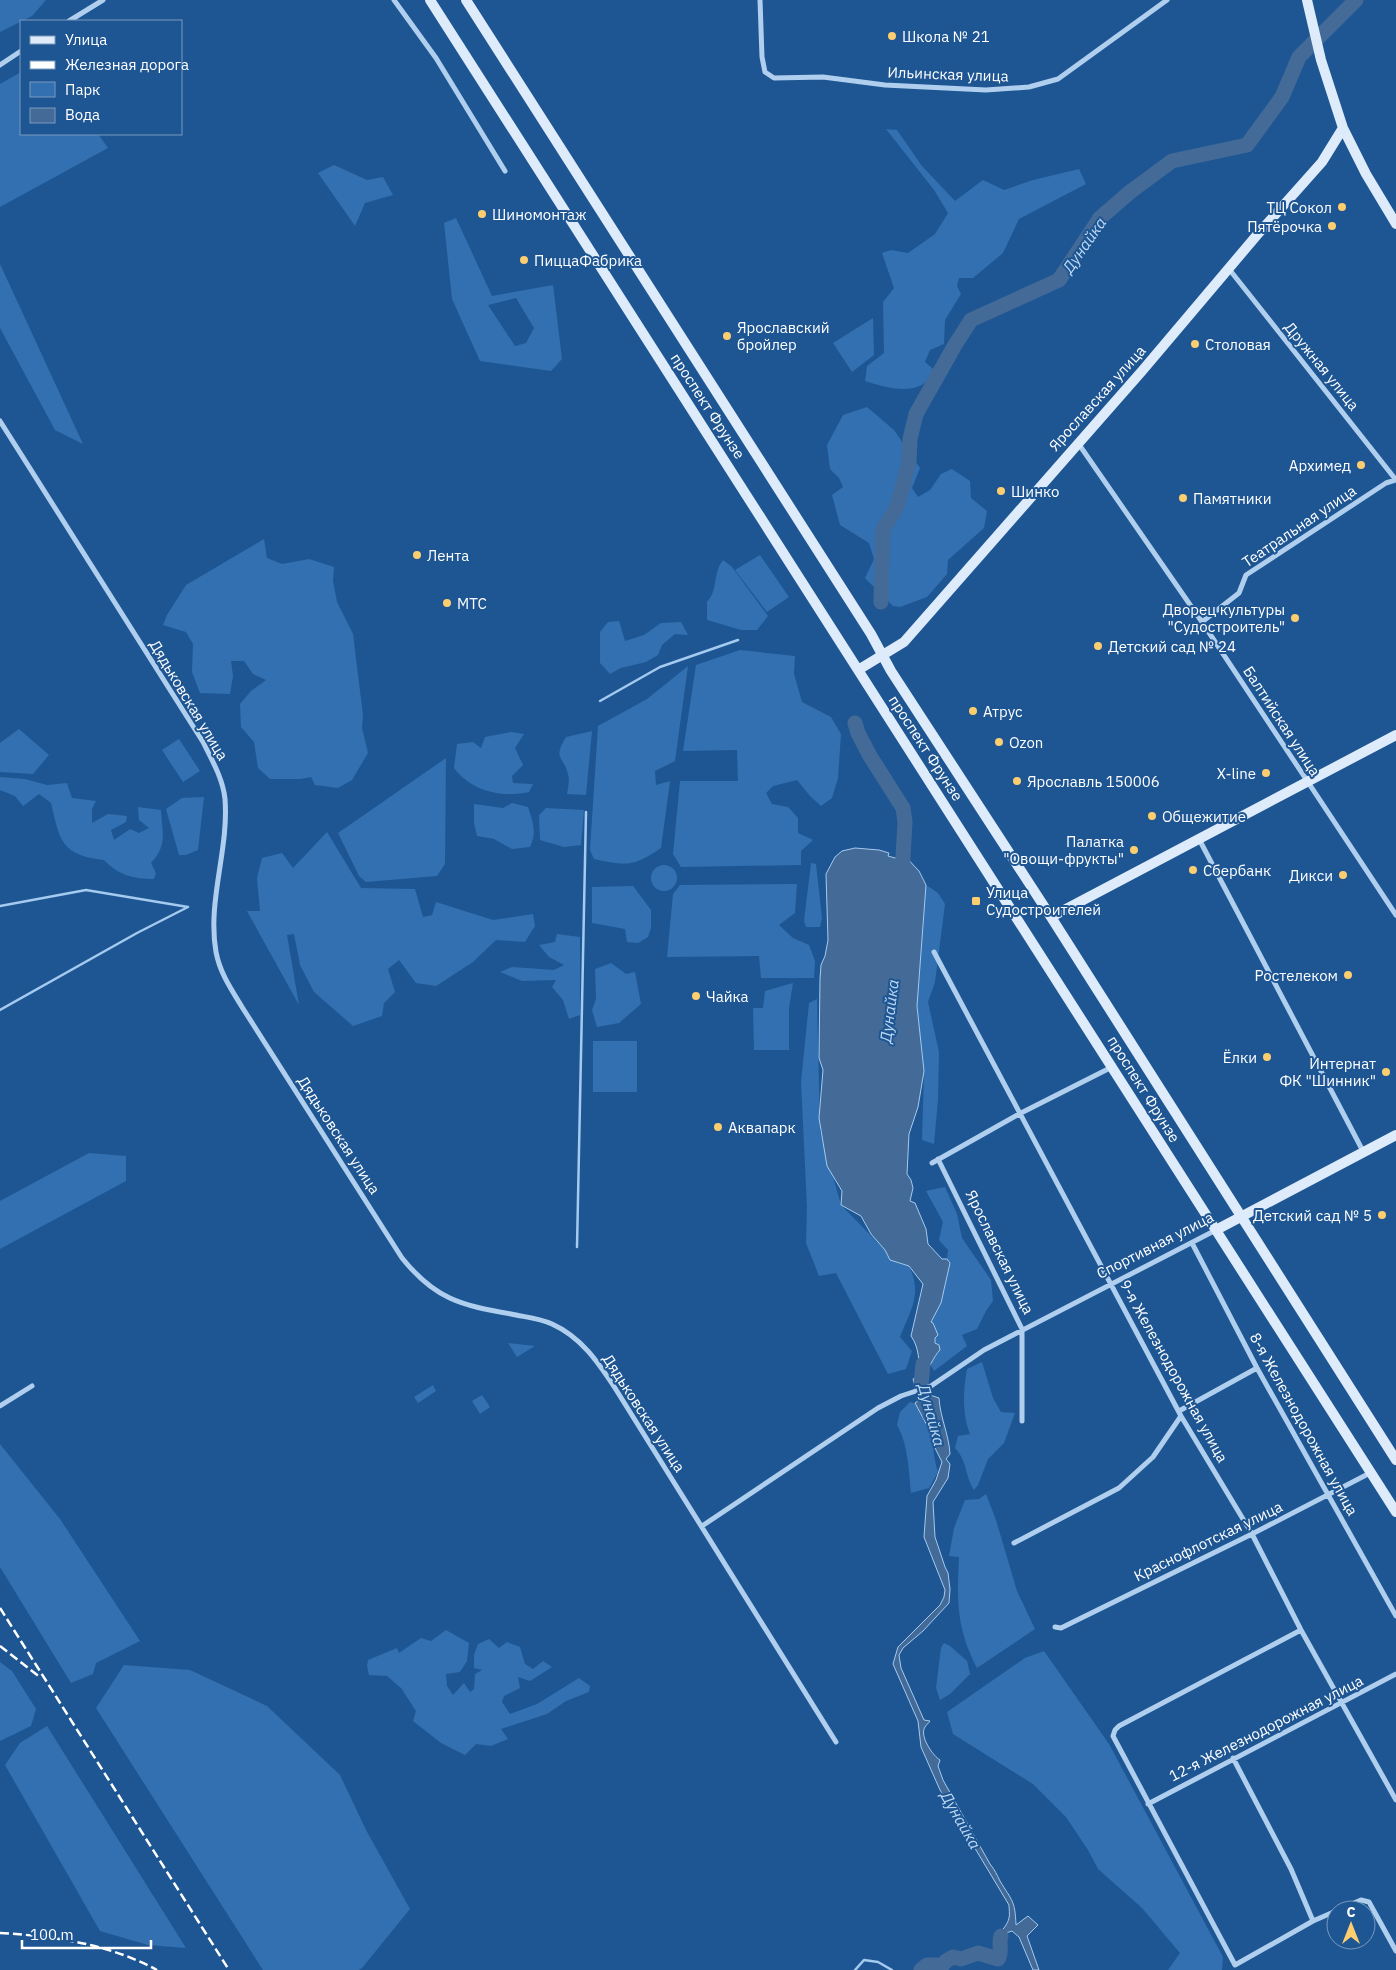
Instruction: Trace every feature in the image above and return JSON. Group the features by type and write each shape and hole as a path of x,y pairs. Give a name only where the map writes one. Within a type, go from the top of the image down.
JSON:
{"main road":[{"name":"проспект Фрунзе","path":"430,0 1396,1512"},
{"name":"проспект Фрунзе","path":"466,0 1396,1460"},
{"path":"1306,0 1321,60 1343,128 1366,174 1396,224"},
{"name":"Ярославская улица","path":"858,670 904,642 1077,442 1142,371 1322,162 1343,128"},
{"path":"1051,918 1396,735"},
{"name":"Спортивная улица","path":"1216,1230 1396,1135"}],"street":[{"path":"71,20 103,0"},
{"path":"394,0 436,58 505,171"},
{"name":"Ильинская улица","path":"760,0 762,56 765,72 774,78 823,77 885,85 986,90 1028,88 1058,79 1167,0"},
{"path":"0,65 20,52"},
{"name":"Дружная улица","path":"1228,269 1396,480"},
{"name":"Дядьковская улица","path":"0,421 203,742 221,781 224,799 224,820 214,934 216,954 224,977 242,1007 402,1258 417,1277 437,1292 458,1302 550,1323 567,1332 588,1350 606,1374 836,1742"},
{"name":"Балтийская улица","path":"1077,442 1202,622 1396,915"},
{"name":"Театральная улица","path":"1202,622 1239,593 1246,575 1386,483 1396,480"},
{"path":"1199,839 1364,1153"},
{"name":"9-я Железнодорожная улица","path":"934,952 1180,1413 1252,1534 1301,1630 1396,1800"},
{"path":"932,1163 1021,1113 1112,1067"},
{"name":"Ярославская улица","path":"938,1160 1022,1329 1022,1420"},
{"name":"Спортивная улица","path":"702,1526 878,1408 901,1396 930,1386 984,1350 1022,1329 1216,1230"},
{"name":"8-я Железнодорожная улица","path":"1192,1243 1257,1368 1396,1616"},
{"path":"1014,1543 1119,1488 1153,1457 1180,1413 1257,1368"},
{"path":"0,1406 32,1386"},
{"name":"Краснофлотская улица","path":"1055,1627 1061,1628 1371,1473"},
{"path":"1301,1630 1119,1726 1114,1730 1114,1736 1234,1968 1311,1918 1326,1913"},
{"name":"12-я Железнодорожная улица","path":"1148,1804 1233,1758 1343,1704 1396,1674"},
{"path":"1233,1758 1292,1869 1311,1918"},
{"path":"1376,1915 1396,1951"}],"green space":[{"path":"0,0 46,0 32,16 20,20 20,22 0,32"},
{"path":"20,73 20,135 99,135 108,148 0,207 0,84"},
{"path":"886,129 897,130 922,166 955,201 983,180 1004,190 1033,180 1079,169 1086,184 1019,219 1003,253 973,278 959,278 957,286 961,294 945,320 944,344 930,350 925,362 933,369 929,378 922,385 904,389 865,381 867,366 884,353 883,302 894,288 882,253 891,250 908,253 935,234 948,213 934,190"},
{"path":"334,165 367,180 383,177 393,195 365,203 355,226 318,173"},
{"path":"456,218 492,296 553,285 562,359 551,371 480,361 452,299 444,223","holes":["516,298 534,328 526,343 515,346 488,305"]},
{"path":"0,264 83,444 55,430 0,328"},
{"path":"873,318 874,355 852,372 833,343"},
{"path":"867,407 894,430 920,468 912,488 918,497 930,490 941,474 952,469 970,481 971,498 987,511 984,528 948,560 947,574 927,597 900,607 893,606 865,578 874,559 869,543 840,525 832,495 843,487 839,478 830,469 827,445 843,415"},
{"path":"264,539 267,558 282,564 309,559 334,567 333,581 337,602 353,634 363,715 362,728 368,753 352,780 338,788 315,785 311,777 301,779 270,779 258,768 254,742 241,727 240,704 251,691 266,680 253,674 244,661 231,661 233,676 230,694 200,693 192,672 193,644 186,632 163,625 167,615 186,585"},
{"path":"760,555 789,597 767,612 735,570"},
{"path":"723,560 732,567 768,616 757,630 741,630 707,620 707,602 713,592"},
{"path":"619,621 625,641 644,635 661,623 681,622 688,635 675,634 662,645 658,655 646,662 621,668 610,674 600,663 600,632 608,622"},
{"path":"740,650 795,656 794,674 802,702 831,717 841,734 838,778 832,798 821,806 797,780 773,786 766,793 772,804 788,807 798,818 798,833 813,840 801,851 801,865 681,867 673,854 680,781 738,781 737,750 683,751 696,665"},
{"path":"688,666 675,761 655,771 656,785 670,781 661,848 636,862 622,864 594,859 590,850 598,726 647,699"},
{"path":"19,729 49,755 33,774 0,772 0,743"},
{"path":"592,731 586,795 567,794 569,776 559,754 562,744 566,737"},
{"path":"511,732 524,734 515,748 523,765 512,776 513,783 533,784 529,792 508,794 487,791 469,782 454,768 457,744 473,742 481,748 485,737"},
{"path":"179,739 200,771 183,782 162,750"},
{"path":"446,758 445,864 437,876 366,882 359,876 338,833"},
{"path":"0,777 25,779 47,785 67,783 72,798 96,801 92,809 92,823 108,814 127,816 126,822 111,830 114,840 130,829 139,833 149,828 139,820 138,807 161,810 163,838 160,850 151,863 156,873 154,879 139,878 120,873 104,860 90,858 71,850 60,836 51,803 39,794 23,806 15,796 0,790"},
{"path":"204,797 198,850 186,855 179,855 166,809 182,798"},
{"path":"512,803 528,807 534,832 530,847 512,849 494,839 477,836 474,823 474,804 503,808"},
{"path":"546,808 584,810 581,845 564,847 540,840 539,815"},
{"path":"327,832 361,888 415,889 423,917 432,915 436,902 493,920 533,914 535,926 525,942 496,940 473,962 436,986 416,983 399,960 388,969 395,992 384,1003 382,1016 353,1026 314,992 300,965 294,934 287,935 299,1005 247,911 260,911 257,878 262,858 282,853 293,868"},
{"path":"811,863 816,864 822,918 820,927 806,927 804,921"},
{"path":"664,865 673,869 677,878 673,887 664,891 655,887 651,878 655,869"},
{"path":"797,884 795,913 779,925 793,938 809,945 815,961 814,978 761,978 759,956 667,957 673,894 680,885"},
{"path":"926,885 938,893 945,904 935,982 928,1002 939,1052 938,1100 934,1144 922,1140 924,1071 917,1006"},
{"path":"633,886 651,910 651,928 648,937 638,943 627,942 625,929 592,923 592,887"},
{"path":"557,934 580,937 580,1015 569,1019 563,1000 552,987 556,980 522,981 500,972 512,967 554,970 564,965 549,957 539,945 555,942"},
{"path":"611,963 626,974 635,972 641,1004 619,1023 597,1027 592,1010 596,999 595,969"},
{"path":"793,983 789,1008 789,1050 754,1050 753,1008 763,1008 765,991"},
{"path":"817,999 820,1131 841,1205 885,1250 890,1259 909,1266 915,1285 914,1302 900,1337 912,1351 906,1369 888,1374 836,1273 819,1276 806,1243 807,1207 801,1082 809,1003"},
{"path":"593,1041 637,1041 637,1092 593,1092"},
{"path":"89,1153 126,1156 126,1181 0,1249 0,1201"},
{"path":"945,1187 957,1214 962,1238 991,1280 993,1301 977,1329 962,1335 967,1346 934,1371 931,1366 935,1343 934,1324 931,1322 941,1303 950,1263 947,1259 948,1250 939,1240 943,1222 926,1191"},
{"path":"508,1343 535,1346 517,1357"},
{"path":"982,1362 993,1398 1001,1412 1015,1413 1004,1443 988,1459 978,1485 974,1490 962,1458 955,1448 958,1436 970,1434 964,1402 967,1369"},
{"path":"433,1385 436,1391 418,1403 414,1397"},
{"path":"482,1395 490,1407 480,1414 472,1401"},
{"path":"910,1402 915,1403 929,1428 938,1472 929,1488 911,1493 906,1449 897,1425 900,1412"},
{"path":"0,1444 60,1519 140,1641 96,1663 93,1674 71,1683 0,1567"},
{"path":"986,1494 996,1520 1017,1591 1035,1629 977,1668 965,1640 959,1614 959,1557 949,1556 954,1528 965,1500 979,1499"},
{"path":"446,1630 469,1643 467,1661 460,1672 446,1674 447,1686 453,1695 464,1683 470,1692 474,1689 475,1674 482,1670 474,1668 474,1655 478,1644 489,1639 499,1648 507,1642 520,1647 525,1664 533,1669 543,1661 552,1667 530,1681 518,1677 520,1688 504,1696 502,1702 510,1714 537,1704 579,1678 590,1686 589,1692 566,1701 547,1714 501,1729 508,1739 491,1746 476,1744 465,1755 441,1743 413,1721 416,1711 401,1688 387,1676 369,1675 367,1666 368,1660 397,1648 399,1653 421,1638 431,1641"},
{"path":"944,1643 967,1661 970,1674 950,1694 940,1700 936,1688 941,1648"},
{"path":"1044,1651 1109,1744 1223,1957 1222,1970 1168,1970 1180,1953 1142,1908 1098,1869 1066,1817 1033,1784 953,1734 947,1712 1025,1658"},
{"path":"0,1662 12,1671 36,1709 31,1726 0,1741"},
{"path":"124,1665 190,1670 267,1706 340,1775 366,1830 410,1909 362,1968 359,1970 263,1970 96,1708"},
{"path":"47,1726 186,1948 148,1945 100,1931 5,1765 20,1743"}],"water":[{"path":"855,848 879,850 889,853 888,856 895,858 903,854 919,871 926,885 917,1006 924,1071 918,1107 909,1134 907,1174 913,1188 910,1201 915,1203 926,1229 928,1244 942,1259 947,1259 950,1263 941,1303 931,1322 938,1335 935,1338 935,1343 939,1345 940,1350 925,1371 925,1380 921,1385 915,1386 913,1379 918,1376 919,1361 916,1345 911,1336 923,1284 909,1266 890,1260 885,1250 871,1234 861,1216 841,1205 842,1191 827,1166 819,1118 823,1070 819,1058 820,979 821,965 828,940 826,874 835,857 842,851"},
{"name":"Дунайка","path":"927,1394 939,1398 950,1454 946,1459 950,1464 948,1478 933,1502 935,1537 948,1573 949,1603 923,1631 903,1648 899,1655 901,1668 924,1720 930,1721 925,1727 925,1740 940,1760 938,1766 943,1780 1012,1901 1016,1925 1028,1916 1038,1925 1027,1936 1039,1970 1033,1970 1019,1937 1012,1931 1006,1933 1002,1940 1000,1955 997,1949 997,1939 1009,1918 1009,1905 940,1790 921,1747 918,1721 893,1664 898,1647 940,1605 945,1590 924,1537 927,1496 936,1480 942,1462 933,1444 929,1429 915,1403"}],"waterway":[{"name":"Дунайка","path":"881,602 883,529 897,507 909,462 910,439 916,414 971,320 1059,280 1100,218 1130,192 1172,161 1247,145 1282,97 1299,57 1356,0"},
{"path":"600,701 660,667 738,640"},
{"name":"Дунайка","path":"855,723 870,756 903,808 905,822 902,874"},
{"path":"577,1247 586,812"},
{"path":"0,906 86,890 188,907 137,933 0,1010"},
{"name":"Дунайка","path":"923,1364 921,1385 930,1415"},
{"name":"Дунайка","path":"921,1970 927,1965 943,1965 953,1957 961,1959 978,1953 998,1959 1001,1936"},
{"path":"855,1970 864,1960 878,1962 892,1970"}],"railway":[{"path":"0,1608 229,1970"},
{"path":"0,1646 41,1678"},
{"path":"0,1933 41,1936 81,1943 120,1954 157,1970"}],"place":[{"name":"Школа № 21","path":"892,36"},
{"name":"ТЦ Сокол","path":"1342,207"},
{"name":"Шиномонтаж","path":"482,214"},
{"name":"Пятёрочка","path":"1332,226"},
{"name":"ПиццаФабрика","path":"524,260"},
{"name":"Ярославский бройлер","path":"727,336"},
{"name":"Столовая","path":"1195,344"},
{"name":"Архимед","path":"1361,465"},
{"name":"Шинко","path":"1001,491"},
{"name":"Памятники","path":"1183,498"},
{"name":"Лента","path":"417,555"},
{"name":"МТС","path":"447,603"},
{"name":"Дворец культуры \"Судостроитель\"","path":"1295,618"},
{"name":"Детский сад № 24","path":"1098,646"},
{"name":"Атрус","path":"973,711"},
{"name":"Ozon","path":"999,742"},
{"name":"X-line","path":"1266,773"},
{"name":"Ярославль 150006","path":"1017,781"},
{"name":"Общежитие","path":"1152,816"},
{"name":"Палатка \"Овощи-фрукты\"","path":"1134,850"},
{"name":"Сбербанк","path":"1193,870"},
{"name":"Дикси","path":"1343,875"},
{"name":"Улица Судостроителей","path":"976,901"},
{"name":"Ростелеком","path":"1348,975"},
{"name":"Чайка","path":"696,996"},
{"name":"Ёлки","path":"1267,1057"},
{"name":"Интернат ФК \"Шинник\"","path":"1386,1072"},
{"name":"Аквапарк","path":"718,1127"},
{"name":"Детский сад № 5","path":"1382,1215"}]}
